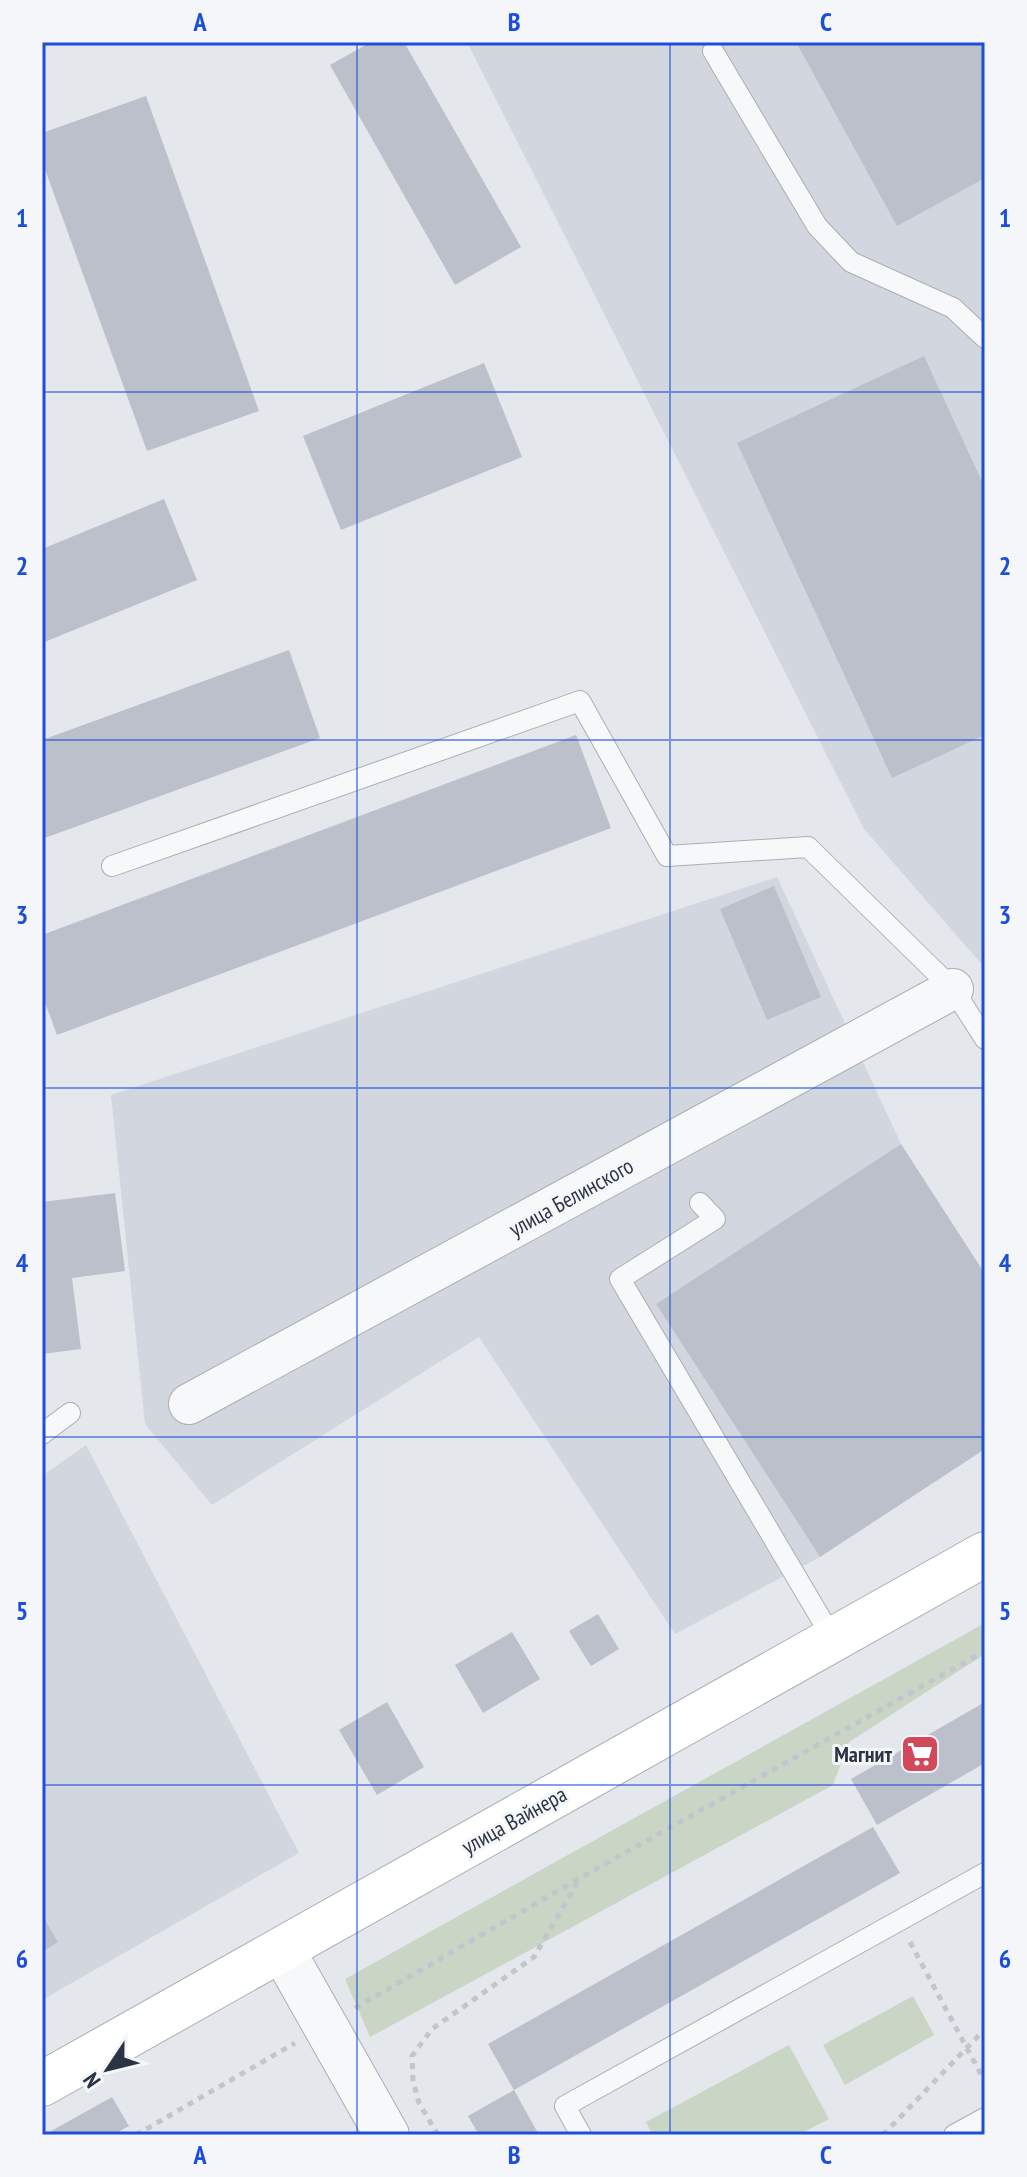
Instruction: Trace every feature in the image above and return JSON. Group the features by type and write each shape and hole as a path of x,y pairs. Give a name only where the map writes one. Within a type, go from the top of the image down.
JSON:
{"main road":[{"name":"улица Вайнера","path":"42,2084 985,1554"}],"street":[{"name":"улица Белинского","path":"189,1404 953,989"},
{"path":"283,1951 387,2135"}],"lane":[{"path":"713,51 817,226 851,262 953,308 985,338"},
{"path":"112,866 580,701 667,856 808,847 953,989 985,1039"},
{"path":"700,1203 715,1219 620,1279 833,1639"},
{"path":"42,1434 70,1413"},
{"path":"581,2135 565,2106 985,1873"},
{"path":"954,2135 985,2118"}],"path":[{"path":"136,2135 580,1878 985,1651"},
{"path":"438,2135 419,2103 413,2081 412,2056 432,2029 534,1957 580,1878"},
{"path":"899,1920 985,2082"},
{"path":"883,2135 985,2029"}],"shaded area":[{"path":"467,42 985,42 985,968 864,829"},
{"path":"777,877 901,1144 656,1304 820,1557 675,1634 479,1337 212,1505 145,1424 111,1095"},
{"path":"86,1445 299,1853 42,2000 42,1476"}],"green space":[{"path":"985,1623 985,1654 849,1742 833,1785 370,2037 345,1979"},
{"path":"913,1996 934,2035 845,2085 823,2045"},
{"path":"789,2045 829,2119 798,2135 652,2135 646,2122"}],"building":[{"path":"371,42 404,42 521,247 455,285 330,65"},
{"path":"796,42 985,42 985,178 897,226"},
{"path":"146,96 259,411 147,451 42,161 42,133"},
{"path":"924,356 985,488 985,735 892,778 737,443"},
{"path":"484,363 522,457 341,530 303,436"},
{"path":"164,499 197,580 42,643 42,549"},
{"path":"289,650 320,738 42,839 42,740"},
{"path":"576,735 611,828 57,1035 42,994 42,935"},
{"path":"774,886 821,997 767,1020 720,909"},
{"path":"901,1144 985,1274 985,1449 820,1557 656,1304"},
{"path":"115,1193 125,1271 72,1278 81,1349 42,1354 42,1202"},
{"path":"598,1614 619,1649 591,1666 569,1631"},
{"path":"512,1632 540,1679 483,1713 455,1665"},
{"path":"387,1702 424,1767 377,1795 339,1730"},
{"path":"985,1702 985,1763 877,1825 851,1779"},
{"path":"873,1827 900,1873 514,2090 488,2044"},
{"path":"42,1915 58,1942 42,1952"},
{"path":"514,2090 539,2135 479,2135 468,2116"},
{"path":"112,2097 129,2126 113,2135 44,2135"}],"place":[{"name":"Магнит","path":"920,1754"}]}
